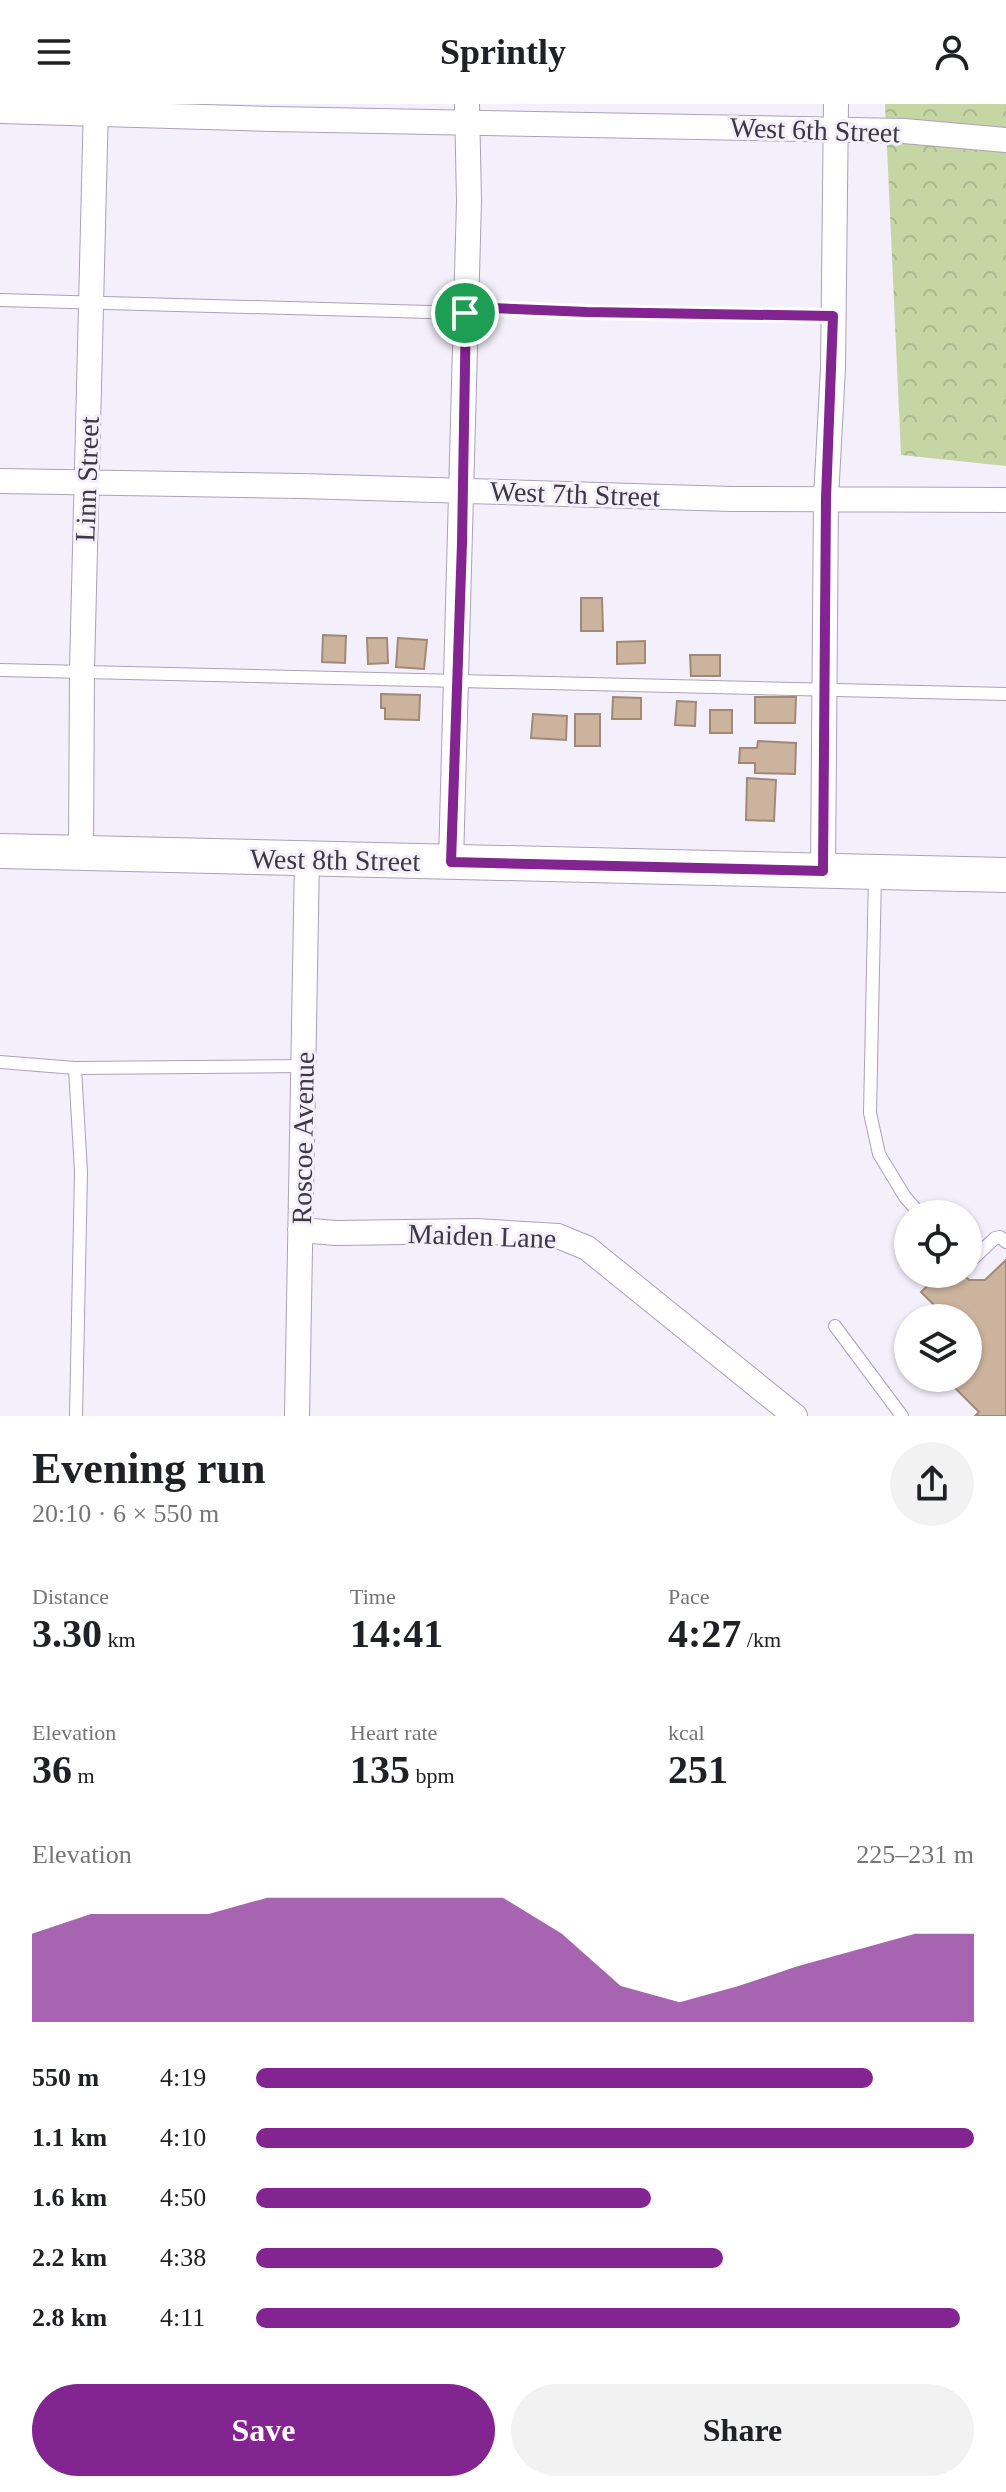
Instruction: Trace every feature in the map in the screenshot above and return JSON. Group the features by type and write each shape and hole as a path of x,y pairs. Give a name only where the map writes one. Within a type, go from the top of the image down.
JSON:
{"main road":[{"name":"West 8th Street","path":"0,851 1006,875"}],"street":[{"path":"823,871 826,498 836,104"},
{"name":"West 6th Street","path":"0,111 96,108 272,119 467,113 904,131 1006,140"},
{"name":"Linn Street","path":"81,853 82,670 96,108"},
{"path":"451,862 469,201 467,113"},
{"name":"West 7th Street","path":"0,481 732,499 1006,500"},
{"name":"Roscoe Avenue","path":"297,1416 307,859"},
{"name":"Maiden Lane","path":"300,1230 336,1233 476,1231 570,1239 587,1248 795,1416"}],"lane":[{"path":"0,300 203,304 276,309 833,316"},
{"path":"0,670 1006,694"},
{"path":"875,872 870,1113 879,1154 908,1200"},
{"path":"0,1062 75,1068 305,1066"},
{"path":"75,1068 81,1172 76,1416"},
{"path":"982,1250 995,1238 1000,1237 1006,1242"},
{"path":"835,1326 902,1416"}],"green space":[{"path":"885,104 1006,104 1006,466 901,455"}],"building":[{"path":"581,598 602,598 603,631 581,631"},
{"path":"323,635 346,636 345,663 322,662"},
{"path":"367,638 387,638 388,663 368,664"},
{"path":"398,638 427,640 424,669 396,667"},
{"path":"645,641 645,663 617,664 617,642"},
{"path":"690,655 720,655 720,676 691,676"},
{"path":"381,694 420,695 419,720 385,719"},
{"path":"613,697 641,698 641,719 612,719"},
{"path":"755,697 796,697 795,723 755,723"},
{"path":"677,701 696,702 695,726 675,725"},
{"path":"710,710 732,710 732,733 710,733"},
{"path":"533,714 567,716 566,740 531,738"},
{"path":"575,714 600,714 600,746 575,746"},
{"path":"758,741 796,743 795,774 755,773 755,763 739,763 740,748 757,748"},
{"path":"747,778 776,780 774,821 746,820"},
{"path":"1006,1260 1006,1416 975,1416 979,1412 959,1392 982,1392 982,1304 933,1304 921,1292 925,1288 982,1288 982,1280"}],"route":[{"path":"466,307 833,316 826,498 823,871 451,862 462,543 465,313 466,307"}]}
